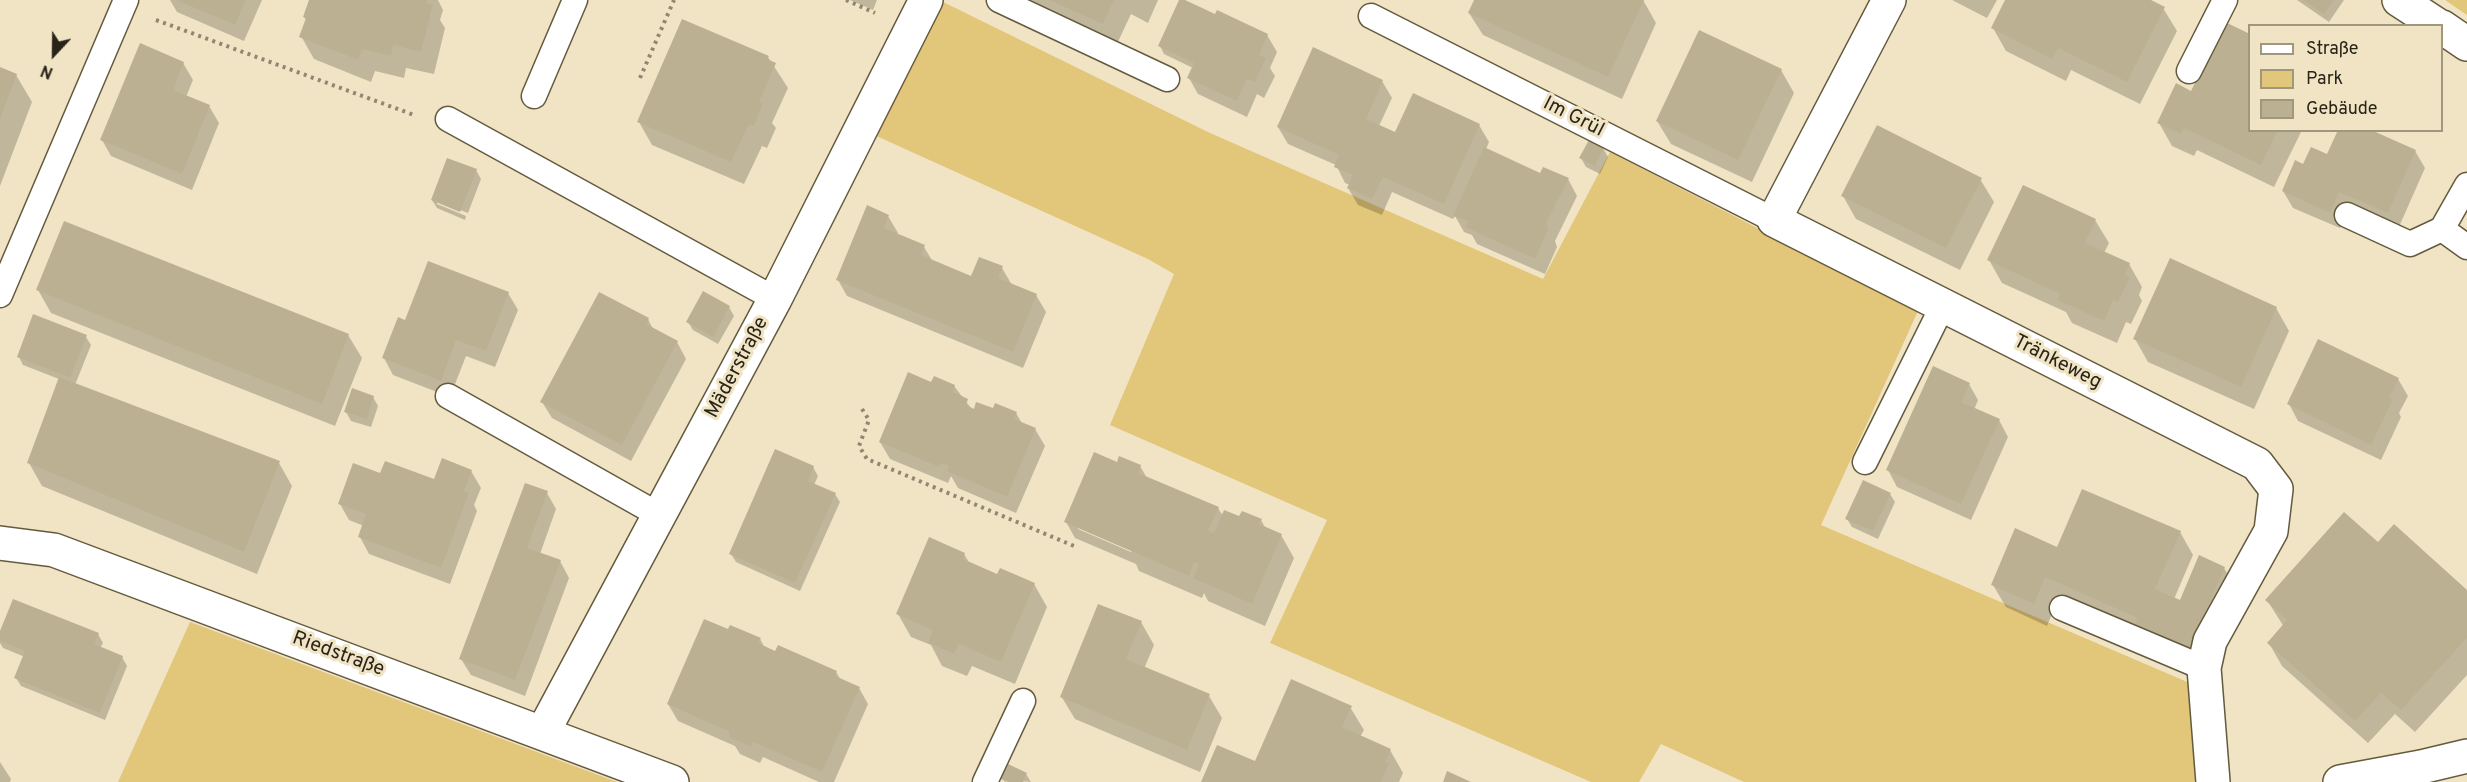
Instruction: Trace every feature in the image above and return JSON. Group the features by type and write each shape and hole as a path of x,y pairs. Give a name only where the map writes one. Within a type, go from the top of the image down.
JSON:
{"street":[{"name":"Mäderstraße","path":"543,732 776,299 926,0"},
{"path":"1774,220 1889,0"},
{"path":"2399,0 2437,24"},
{"path":"2443,28 2467,44"},
{"name":"Tränkeweg","path":"1774,220 2257,465 2276,489 2271,531 2210,641 2204,668 2213,782"},
{"name":"Riedstraße","path":"0,543 54,550 672,782"},
{"path":"2340,782 2467,756"}],"lane":[{"path":"534,96 575,0"},
{"path":"999,0 1167,79"},
{"path":"2189,71 2225,0"},
{"path":"0,295 124,4"},
{"name":"Im Grül","path":"1371,16 1774,220"},
{"path":"447,119 776,299"},
{"path":"2347,215 2410,244 2442,229 2467,185"},
{"path":"2442,229 2467,247"},
{"path":"1864,462 1943,305"},
{"path":"447,396 659,515"},
{"path":"2062,608 2204,668"},
{"path":"985,782 1023,701"}],"path":[{"path":"640,78 674,0"},
{"path":"124,4 407,114 447,119"},
{"path":"862,409 869,420 859,446 867,459 1074,546"}],"green space":[{"path":"939,0 1210,133 1543,279 1610,152 1918,311 1821,525 2192,684 2199,773 2194,782 1744,782 1661,744 1639,782 1591,782 1270,643 1327,520 1110,425 1174,274 1148,259 872,134"},
{"path":"2445,0 2467,0 2467,15"},
{"path":"190,622 617,782 118,782"}],"building":[{"path":"176,0 246,0 235,25"},
{"path":"309,0 427,0 426,3 433,4 421,52 393,45 391,56 362,49 358,60 299,37 306,18 303,17"},
{"path":"1049,0 1114,0 1103,24"},
{"path":"1179,0 1185,0 1215,14 1217,10 1268,34 1259,55 1266,58 1255,82 1247,79 1237,101 1187,78 1194,63 1158,46"},
{"path":"1474,0 1644,0 1608,77 1468,13"},
{"path":"2005,0 2151,0 2165,7 2127,82 2058,48 2052,59 1991,28"},
{"path":"2303,0 2334,0 2324,14"},
{"path":"682,19 769,56 767,59 776,63 759,102 763,104 754,126 749,124 731,162 637,122"},
{"path":"2225,22 2248,33 2248,132 2277,132 2261,165 2184,128 2181,134 2157,123 2176,83 2191,91"},
{"path":"1699,30 1782,69 1738,160 1656,121"},
{"path":"140,43 184,62 173,90 210,105 182,174 100,140"},
{"path":"1313,47 1383,80 1366,119 1395,132 1413,93 1480,124 1444,204 1383,177 1372,199 1347,188 1353,175 1334,167 1339,155 1277,127"},
{"path":"0,67 17,74 0,119"},
{"path":"1877,125 1982,178 1946,248 1841,196"},
{"path":"2337,132 2376,132 2416,150 2388,213 2339,192 2330,213 2282,191 2295,160 2303,164 2311,147 2327,154"},
{"path":"1589,140 1604,147 1595,166 1579,158"},
{"path":"1484,147 1540,173 1543,167 1569,178 1546,223 1548,230 1535,259 1465,227 1468,221 1453,216"},
{"path":"447,158 477,169 460,212 431,200"},
{"path":"2023,185 2096,219 2085,243 2130,263 2125,275 2130,277 2118,302 2113,300 2104,321 2057,300 2060,294 1987,260"},
{"path":"867,205 889,215 884,228 925,245 921,255 971,276 979,257 1003,266 998,278 1037,294 1013,352 836,280"},
{"path":"64,221 349,334 322,404 36,290"},
{"path":"2170,258 2277,307 2241,387 2133,339"},
{"path":"428,261 509,292 486,351 456,340 441,381 382,358 398,317 405,320"},
{"path":"703,291 730,306 713,337 686,322"},
{"path":"599,292 649,318 646,324 678,341 622,445 540,402"},
{"path":"33,314 87,335 70,378 17,357"},
{"path":"2318,339 2399,378 2389,398 2393,399 2371,445 2287,404"},
{"path":"1933,366 1970,383 1961,402 2000,419 1961,504 1886,470"},
{"path":"908,372 931,382 934,376 955,385 953,392 968,399 966,405 974,409 976,402 993,408 995,403 1017,412 1014,419 1036,428 1007,497 947,471 949,466 941,463 939,467 879,442"},
{"path":"59,377 280,461 244,552 27,463"},
{"path":"352,388 374,396 367,419 344,412"},
{"path":"775,449 814,466 808,481 836,493 795,583 729,554"},
{"path":"1094,452 1117,462 1119,456 1141,465 1138,473 1219,507 1208,530 1214,533 1224,510 1239,516 1242,511 1262,519 1259,524 1282,534 1252,604 1193,578 1199,565 1194,562 1189,576 1064,522"},
{"path":"442,458 472,470 464,491 469,493 441,568 358,537 366,514 338,504 353,463 380,473 385,461 434,479"},
{"path":"1863,480 1891,493 1873,531 1845,519"},
{"path":"525,483 548,491 527,548 561,560 515,680 459,659"},
{"path":"2082,489 2181,531 2155,589 2180,600 2199,555 2225,567 2190,648 2135,624 2138,618 2045,577 2034,604 1991,585 2015,528 2057,547"},
{"path":"2344,512 2378,542 2394,524 2467,590 2467,638 2401,710 2381,693 2355,721 2267,643 2287,620 2265,600"},
{"path":"929,537 965,553 963,559 997,574 1000,568 1035,583 1001,662 959,644 954,654 928,643 933,630 896,614"},
{"path":"13,599 99,633 94,644 123,656 100,713 14,678 25,651 0,641 0,631"},
{"path":"1098,604 1142,621 1126,659 1210,694 1187,750 1060,697"},
{"path":"704,619 728,629 730,625 761,638 758,643 775,651 778,645 837,671 835,676 860,687 822,772 753,742 751,747 729,737 730,732 667,704"},
{"path":"1291,679 1352,706 1342,727 1391,749 1385,762 1389,763 1381,782 1201,782 1217,745 1255,761"},
{"path":"1008,764 1027,773 1023,782 1008,782 1001,779"},
{"path":"1447,771 1471,782 1443,782"}]}
